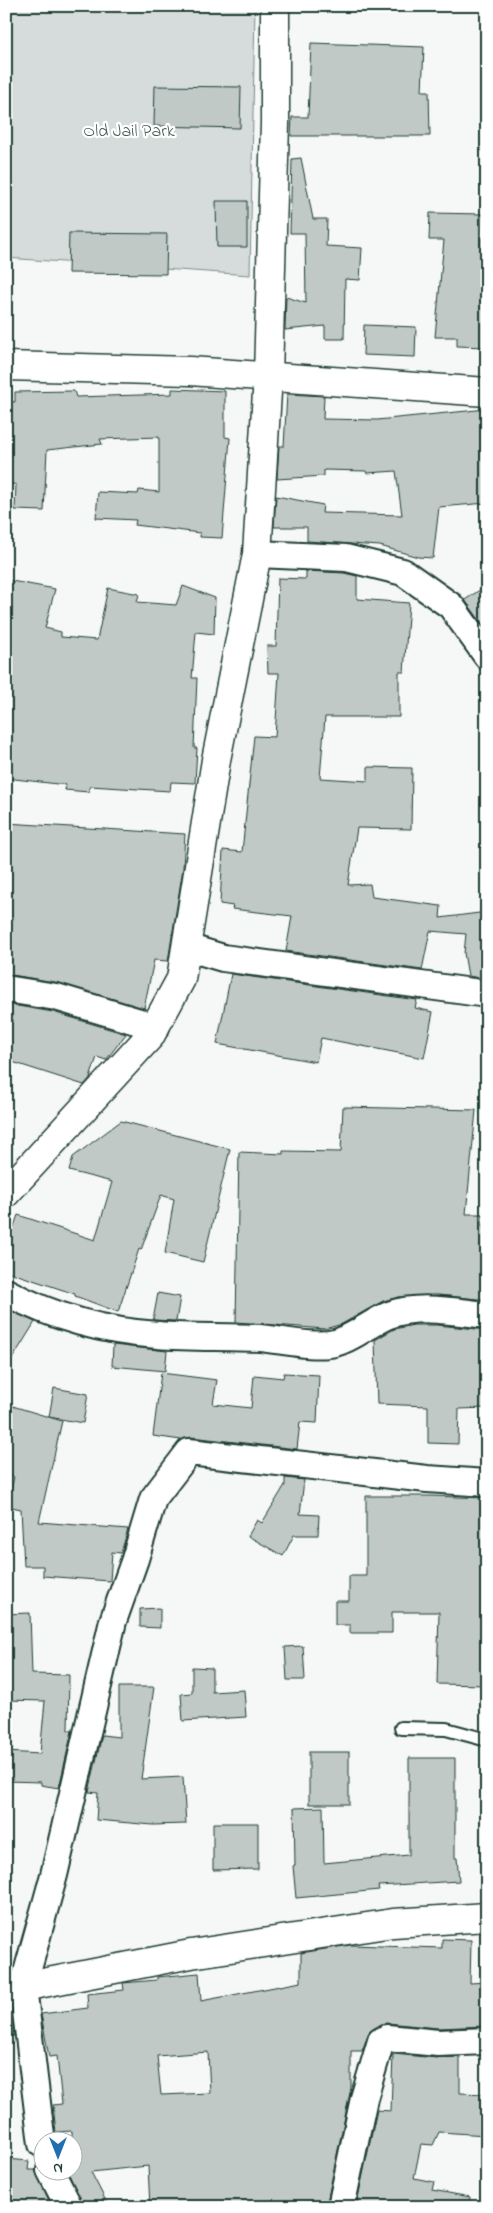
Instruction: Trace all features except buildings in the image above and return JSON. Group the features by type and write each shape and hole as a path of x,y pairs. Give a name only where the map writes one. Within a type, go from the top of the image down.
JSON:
{"main road":[{"path":"6,1193 150,1036 180,980 216,760 257,554 268,376 275,123 275,6"},
{"path":"6,366 190,371 378,386 487,392"},
{"path":"14,1988 191,1954 393,1923 487,1917"}],"street":[{"path":"257,554 346,558 403,572 451,606 487,656"},
{"path":"186,947 223,958 487,994"},
{"path":"6,989 56,997 156,1027"},
{"path":"6,1292 26,1303 104,1329 157,1336 258,1338 318,1344 336,1343 390,1315 410,1310 438,1310 487,1315"},
{"path":"39,2130 14,1988 56,1866 113,1621 135,1559 153,1499 189,1452 427,1479 487,1482"},
{"path":"341,2207 364,2098 381,2041 387,2038 438,2043 487,2040"},
{"path":"55,2180 69,2207"}],"lane":[{"path":"401,1728 446,1729 487,1740"}],"green space":[{"name":"Old Jail Park","path":"6,6 255,6 250,275 6,258"}]}
